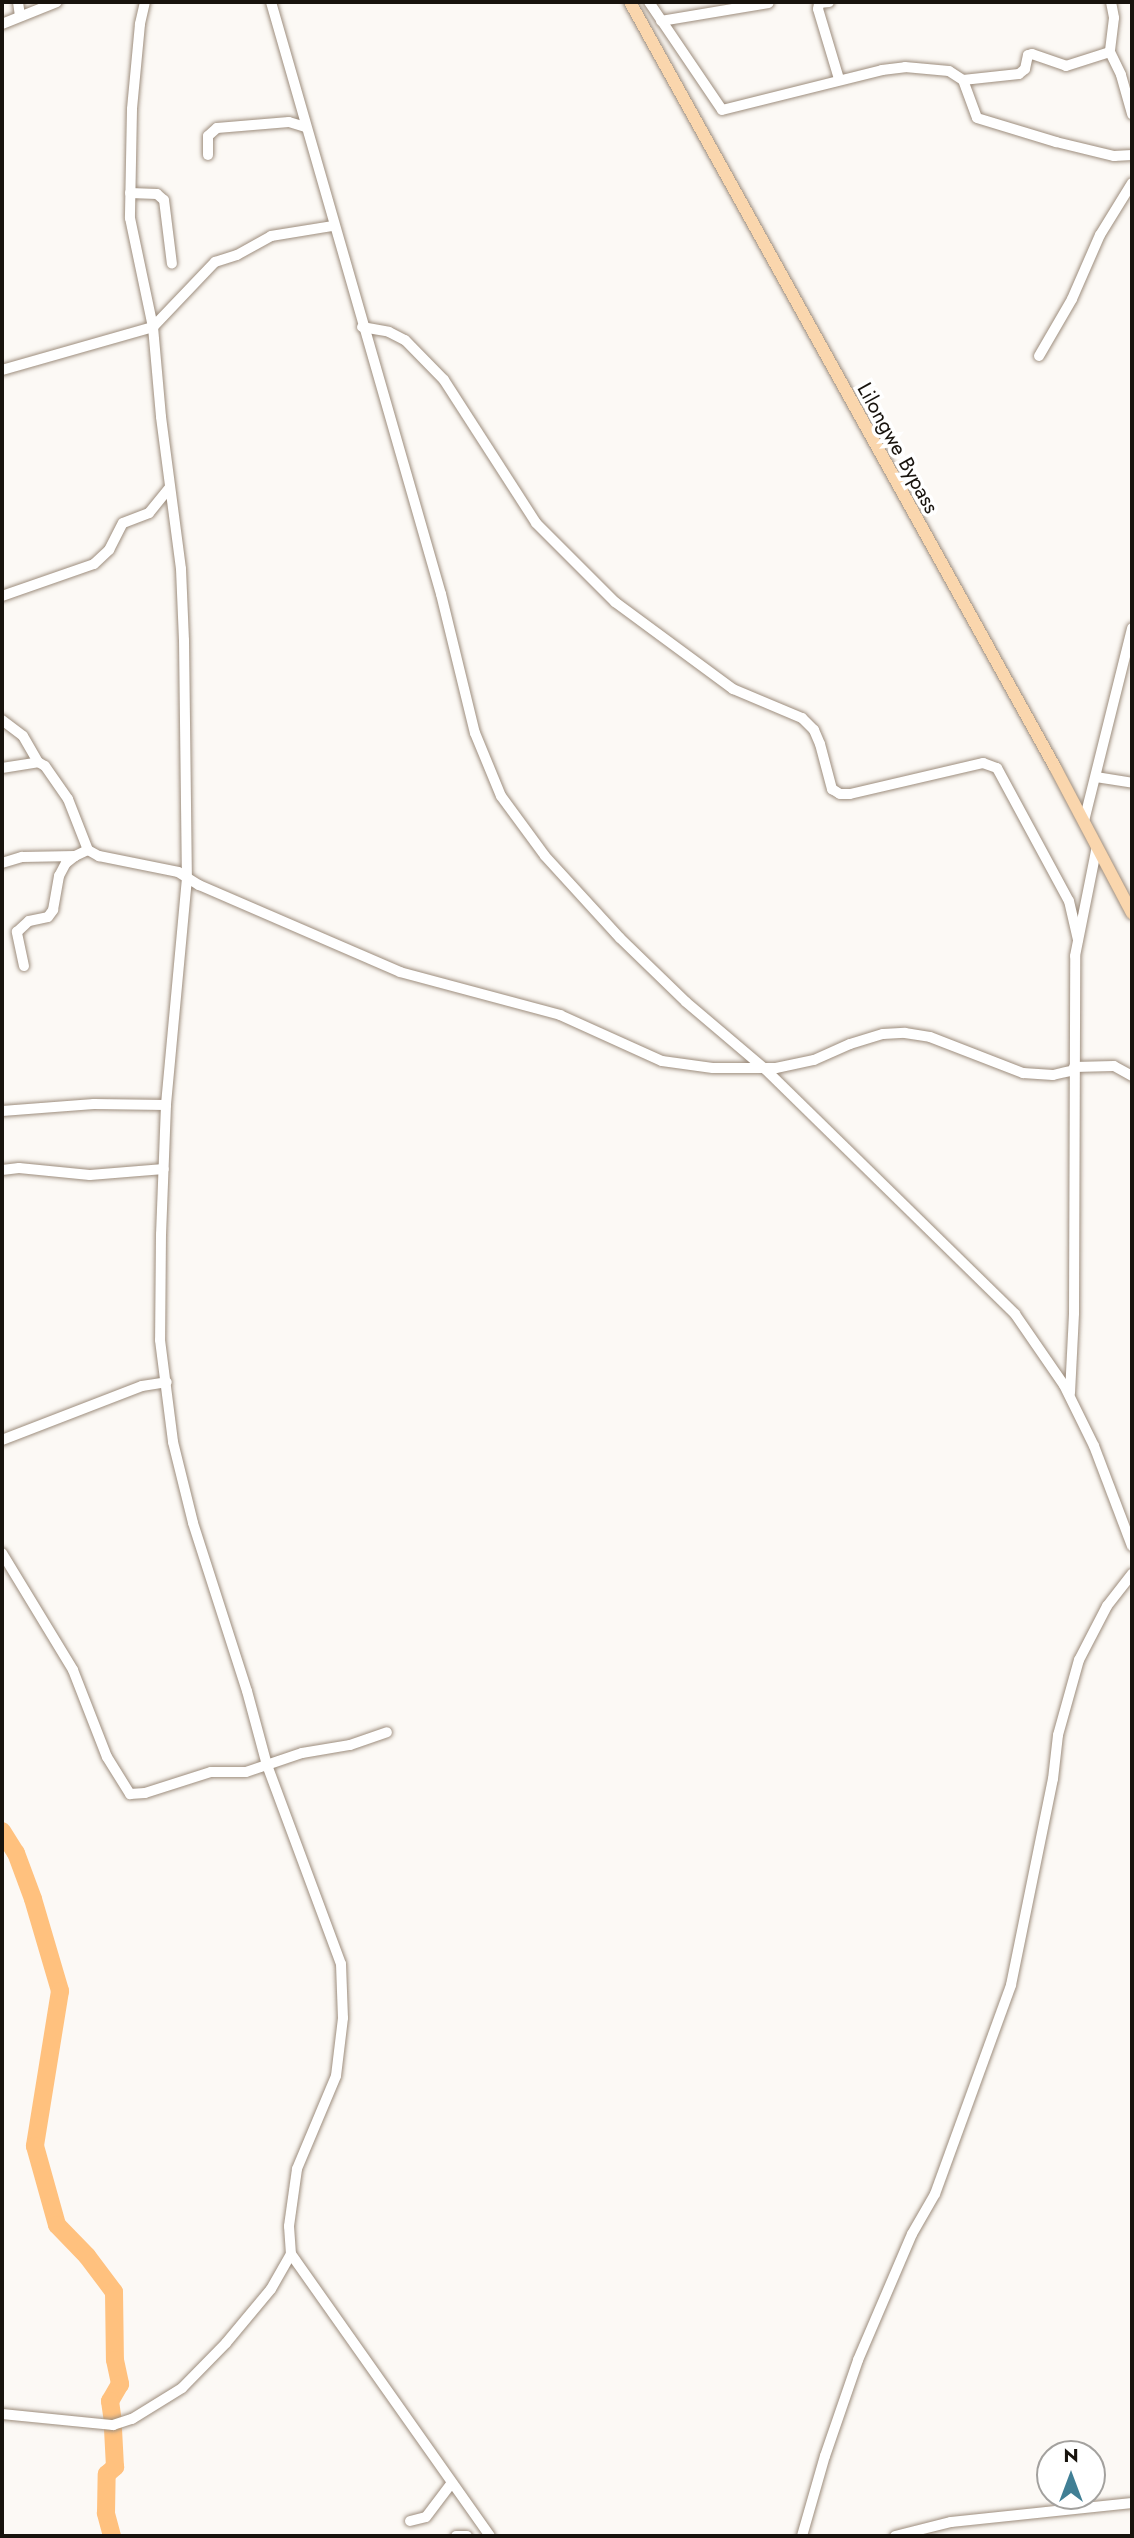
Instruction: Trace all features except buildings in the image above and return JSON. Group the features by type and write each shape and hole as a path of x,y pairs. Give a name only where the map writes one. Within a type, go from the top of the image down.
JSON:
{"main road":[{"name":"Lilongwe Bypass","path":"630,2 1084,821 1132,913"}],"street":[{"path":"18,2 20,16"},
{"path":"2,24 57,2"},
{"path":"145,2 139,24 132,109 130,224 153,327 182,593 187,878 166,1105 160,1319 173,1442 188,1505 247,1691 267,1765 337,1952 343,1988 336,2076 298,2169 289,2226 291,2254 484,2534"},
{"path":"271,2 362,327 441,594 475,733 501,796 545,856 620,937 686,1002 765,1069 1015,1314 1070,1396 1094,1446 1132,1546"},
{"path":"649,2 722,110 839,79 905,67 949,71 963,80 977,118 1114,156 1132,155"},
{"path":"829,2 819,3 818,9 839,79"},
{"path":"1111,2 1114,18 1110,52 1121,75 1132,114"},
{"path":"661,21 769,3"},
{"path":"963,80 1019,74 1025,69 1028,55 1032,54 1066,66 1110,52"},
{"path":"208,155 208,136 217,128 289,122 305,127"},
{"path":"1038,356 1072,299 1100,235 1132,183"},
{"path":"130,193 157,194 164,200 172,264"},
{"path":"2,370 153,327 215,262 237,255 271,236 333,226"},
{"path":"362,327 390,332 405,340 444,380 536,523 615,602 733,689 802,718 814,730 820,744 832,789 840,794 850,794 983,763 997,768 1069,901 1078,940"},
{"path":"2,596 94,564 109,550 123,523 149,513 170,487"},
{"path":"1084,821 1132,628"},
{"path":"2,720 23,736 38,761 45,766 68,799 88,850 99,856 160,867 400,972 560,1015 646,1056 701,1067 765,1069 814,1060 850,1044 893,1033 930,1037 1023,1073 1053,1074 1074,1069 1114,1066 1132,1076"},
{"path":"2,768 38,761"},
{"path":"1096,777 1132,783"},
{"path":"1070,1396 1074,1313 1074,956 1097,846"},
{"path":"24,966 17,932 29,921 48,916 53,910 59,876 66,863 88,850"},
{"path":"2,863 22,857 75,856"},
{"path":"2,1111 94,1104 166,1105"},
{"path":"2,1170 19,1167 90,1175 164,1169"},
{"path":"2,1440 142,1386 167,1382"},
{"path":"2,1553 73,1670 107,1757 130,1794 145,1793 211,1772 246,1772 302,1752 350,1745 387,1732"},
{"path":"802,2536 825,2456 858,2360 912,2234 934,2194 1011,1985 1053,1779 1060,1728 1079,1660 1107,1606 1132,1574"},
{"path":"2,2414 113,2425 132,2419 182,2388 217,2352 257,2309 291,2254"},
{"path":"410,2521 426,2517 451,2484"},
{"path":"895,2536 951,2522 1132,2503"},
{"path":"456,2536 467,2536"}],"waterway":[{"path":"2,1831 16,1853 33,1899 60,1991 35,2146 57,2225 87,2256 114,2292 115,2360 120,2384 110,2401 113,2422"},
{"path":"112,2536 106,2513 107,2474 115,2467 113,2428"}]}
